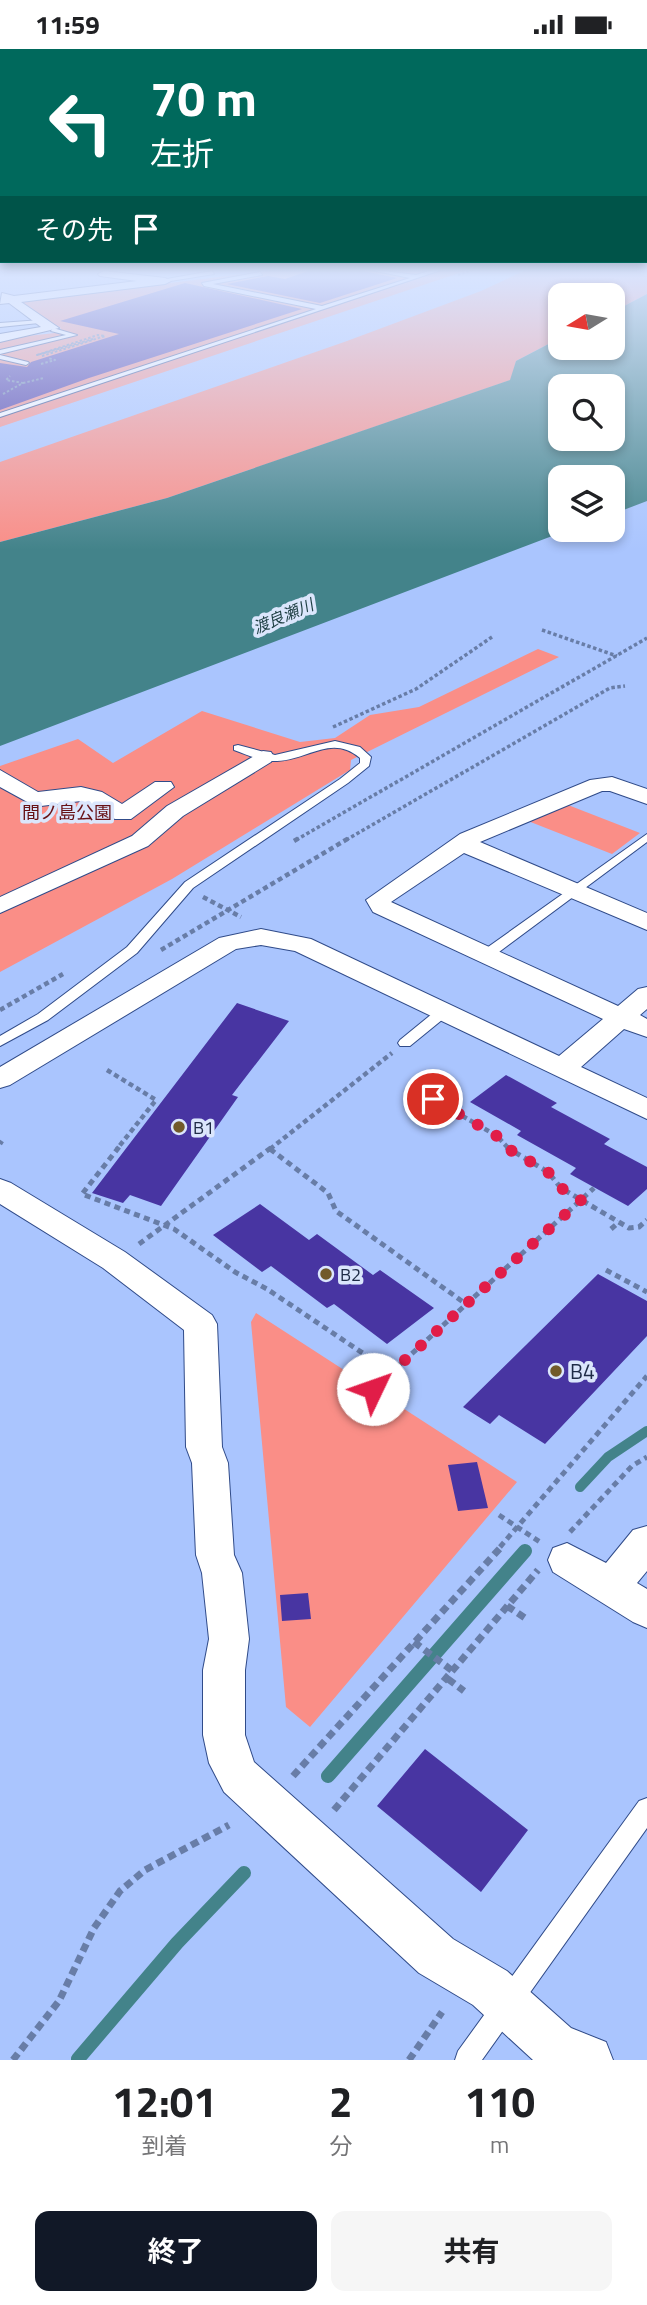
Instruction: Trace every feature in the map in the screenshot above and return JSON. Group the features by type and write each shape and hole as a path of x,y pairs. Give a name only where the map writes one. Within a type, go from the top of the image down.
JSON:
{"street":[{"path":"0,906 140,841 175,811 263,757"},
{"path":"0,777 31,797 41,799 81,794 94,797 150,831"},
{"path":"647,797 612,784 598,785 461,843 378,899 382,907 647,1029"},
{"path":"123,814 163,787"},
{"path":"461,843 647,922"},
{"path":"0,1079 197,961 242,939 282,939 302,944 647,1110"},
{"path":"561,1069 647,995"},
{"path":"0,1191 114,1260 200,1324 204,1345 200,1373 204,1447 209,1463 215,1555 222,1573 229,1640 224,1670 224,1735 231,1763 239,1777 436,1957 455,1969 474,1976 554,2046 588,2060"},
{"path":"610,1587 647,1542"},
{"path":"560,1555 647,1610"}],"lane":[{"path":"21,362 26,363"},
{"path":"0,415 161,362"},
{"path":"89,377 102,381"},
{"path":"0,1042 43,1017 132,950 189,885 365,764 366,757 351,747 312,746 282,758 263,757 238,748"},
{"path":"486,955 647,837"},
{"path":"405,1043 443,1012"},
{"path":"467,2060 647,1809"}],"path":[{"path":"0,384 13,373"},
{"path":"0,397 23,383 44,378"},
{"path":"6,380 23,383"},
{"path":"542,630 618,656"},
{"path":"312,746 344,718 388,703 446,670 492,637"},
{"path":"286,845 647,638"},
{"path":"159,952 226,909 610,688 625,687"},
{"path":"208,899 237,915"},
{"path":"133,1249 270,1149 405,1043"},
{"path":"107,1070 156,1100 82,1194 166,1224 187,1236 244,1280 267,1289 391,1372"},
{"path":"433,1099 497,1136 507,1148 548,1172 561,1188 629,1228 639,1227 647,1220"},
{"path":"270,1149 328,1193 336,1211 466,1304"},
{"path":"373,1389 594,1188"},
{"path":"611,1230 619,1222"},
{"path":"606,1270 647,1292"},
{"path":"292,1777 518,1527 647,1376"},
{"path":"334,1810 507,1607 560,1555 632,1466 647,1457"},
{"path":"499,1515 560,1555"},
{"path":"507,1607 525,1618"},
{"path":"414,1642 454,1672"},
{"path":"448,1679 464,1691"},
{"path":"13,2060 59,2001 94,1928 120,1891 145,1870 229,1825"},
{"path":"409,2060 442,2012"}],"green space":[{"path":"0,362 194,362 0,427"},
{"path":"287,362 516,362 511,380 167,498 0,542 0,462"},
{"name":"間ノ島公園","path":"538,649 559,657 351,760 350,770 172,879 0,972 0,766 78,739 113,763 202,711 300,742 335,738 370,715 419,707"},
{"path":"568,805 640,833 612,854 528,821"},
{"path":"256,1313 517,1482 310,1727 286,1707 251,1322"}],"water":[{"name":"渡良瀬川","path":"516,362 647,362 647,501 625,509 625,465 548,465 548,538 0,746 0,542 167,498 510,380"}],"building":[{"path":"31,362 139,362 0,410 0,363 27,367"},
{"name":"B1","path":"237,1003 289,1021 232,1095 238,1097 161,1206 130,1195 123,1203 92,1193"},
{"path":"506,1075 557,1103 551,1107 610,1139 604,1144 647,1167 647,1189 628,1206 570,1174 576,1168 517,1135 521,1131 470,1102"},
{"name":"B2","path":"260,1204 309,1240 317,1234 373,1275 380,1270 434,1308 387,1344 334,1304 327,1308 271,1266 262,1272 213,1235"},
{"name":"B4","path":"598,1274 647,1301 647,1336 545,1444 499,1415 490,1424 463,1407"},
{"path":"477,1462 488,1508 458,1511 448,1465"},
{"path":"308,1593 311,1619 282,1621 280,1595"},
{"path":"425,1749 528,1830 481,1892 377,1806"}],"waterway":[{"path":"580,1487 608,1457 647,1431"},
{"path":"328,1776 525,1551"},
{"path":"78,2059 177,1943 244,1873"}],"place":[{"name":"B1","path":"179,1127"},
{"name":"B2","path":"326,1274"},
{"name":"B4","path":"556,1371"}],"route":[{"path":"373,1389 581,1200 561,1188 548,1172 507,1148 497,1136 433,1099"}]}
